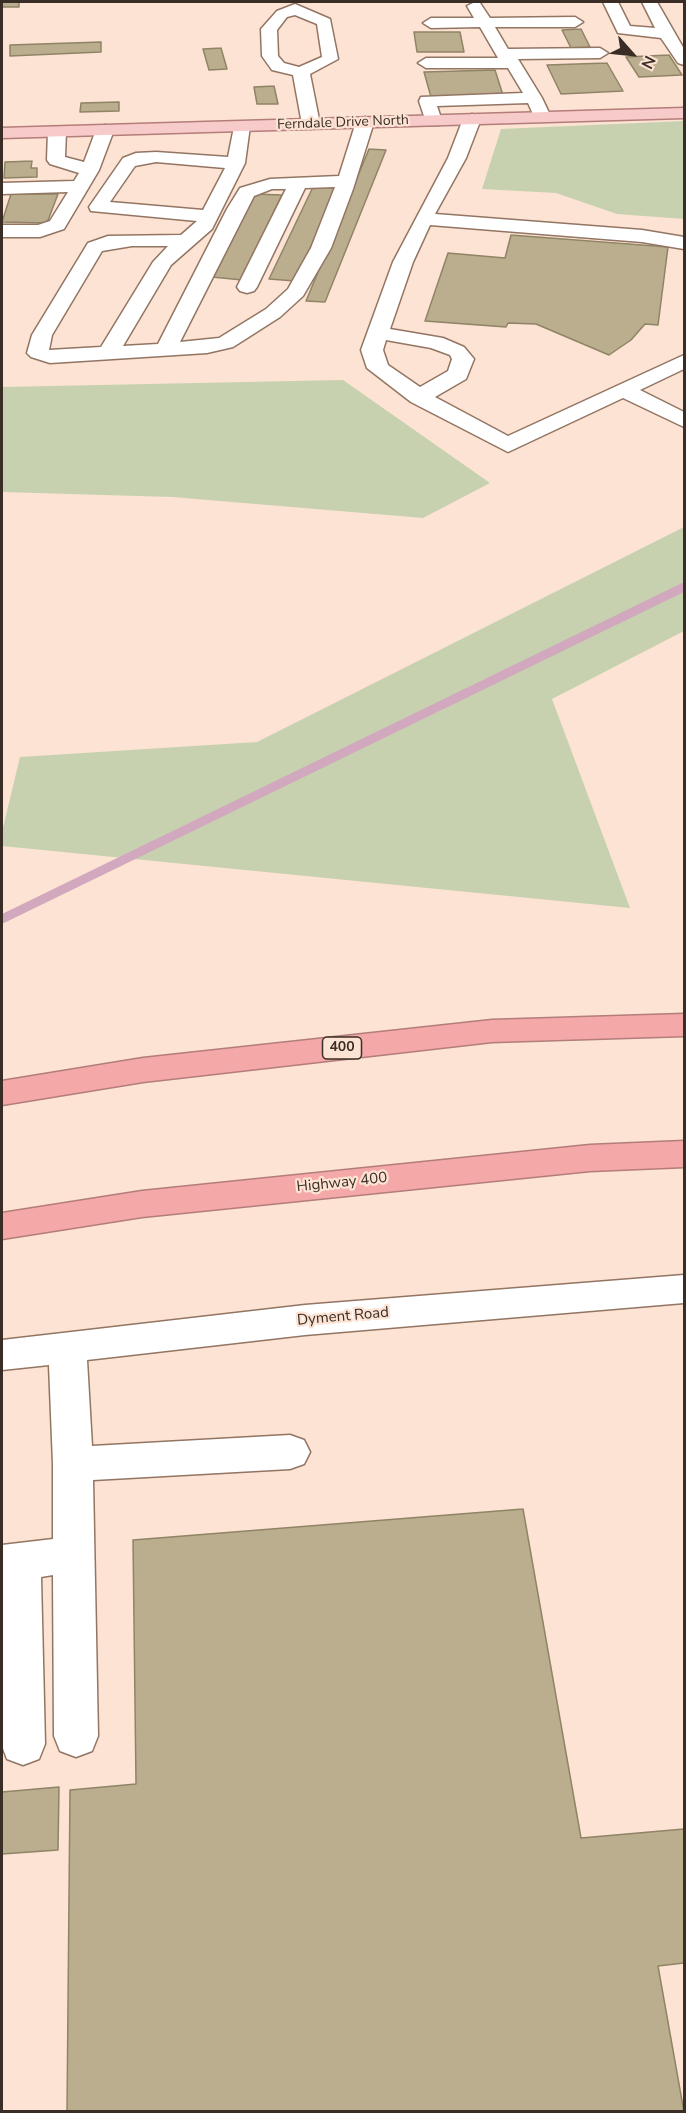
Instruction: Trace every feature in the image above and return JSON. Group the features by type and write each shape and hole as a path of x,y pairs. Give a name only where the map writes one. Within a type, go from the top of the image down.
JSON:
{"highway":[{"name":"400","path":"2,1093 143,1070 492,1031 684,1025"},
{"name":"Highway 400","path":"2,1226 142,1204 590,1158 684,1154"}],"main road":[{"name":"Ferndale Drive North","path":"2,133 684,113"}],"street":[{"path":"473,2 484,23 534,98 542,117"},
{"path":"611,2 624,30 666,34"},
{"path":"650,2 666,34 684,60"},
{"path":"295,9 308,40 301,70 311,124"},
{"path":"295,9 324,22 330,59 301,70 278,66 270,56 269,29 295,9"},
{"path":"431,23 575,22"},
{"path":"426,63 600,53"},
{"path":"432,121 427,101 534,98"},
{"path":"472,119 457,158 423,219 403,262 372,350 378,368 419,397 508,445 684,361"},
{"path":"185,241 132,240 108,242 95,247 42,336 38,352 50,357 207,347 226,343 264,320 296,292 321,248 346,181 364,122"},
{"path":"108,353 163,262 185,241 202,229 236,163 241,126"},
{"path":"2,231 40,231 57,225 86,178 105,130"},
{"path":"57,131 56,160 86,178"},
{"path":"209,216 98,207 129,162 136,158 156,157 236,163"},
{"path":"2,188 86,178"},
{"path":"166,348 201,283 236,209 247,192 270,184 346,181"},
{"path":"247,287 299,182"},
{"path":"423,219 642,236 684,243"},
{"path":"201,283 296,292"},
{"path":"378,333 436,342 457,351 463,358 458,374 419,397"},
{"path":"623,390 684,420"},
{"name":"Dyment Road","path":"2,1355 305,1320 684,1289"},
{"path":"67,1347 73,1464 76,1736"},
{"path":"73,1464 290,1452"},
{"path":"22,1744 11,1562 74,1555"}],"green space":[{"path":"684,121 684,219 617,214 556,193 482,189 501,129"},
{"path":"343,380 490,483 423,518 172,497 2,492 2,387"},
{"path":"684,527 684,631 552,699 630,908 2,846 2,832 20,757 257,742"}],"building":[{"path":"2,2 19,2 19,7 2,7"},
{"path":"581,29 590,47 571,48 562,30"},
{"path":"414,32 460,32 464,52 417,52"},
{"path":"101,42 101,52 10,56 10,45"},
{"path":"221,48 227,69 209,70 203,49"},
{"path":"669,55 682,75 639,77 626,57"},
{"path":"607,63 623,91 561,94 547,65"},
{"path":"495,70 503,95 431,97 424,72"},
{"path":"274,86 278,104 257,104 254,87"},
{"path":"119,102 119,111 80,112 81,103"},
{"path":"369,149 386,150 325,302 306,301"},
{"path":"32,161 31,168 37,168 37,177 4,178 5,162"},
{"path":"313,187 338,188 295,281 269,279"},
{"path":"11,194 58,194 47,223 2,222"},
{"path":"254,194 282,195 242,280 212,277"},
{"path":"511,235 668,247 658,325 645,324 631,340 609,355 536,324 508,323 506,327 425,321 448,253 505,258"},
{"path":"523,1509 581,1838 684,1829 684,1963 658,1966 684,2112 67,2112 70,1790 136,1784 133,1540"},
{"path":"59,1787 58,1850 2,1854 2,1792"}],"waterway":[{"path":"2,919 684,587"}]}
